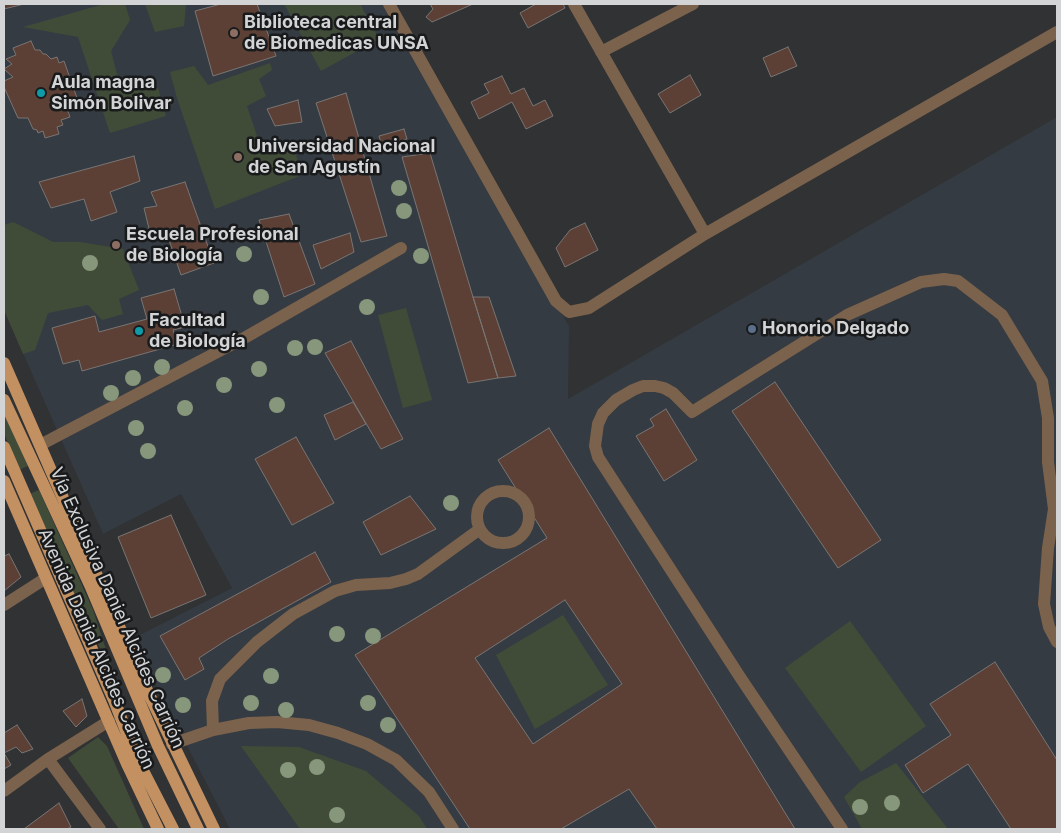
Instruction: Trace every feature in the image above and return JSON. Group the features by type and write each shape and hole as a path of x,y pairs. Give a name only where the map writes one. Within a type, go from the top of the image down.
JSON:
{"main road":[{"name":"Avenida Daniel Alcides Carrión","path":"4,364 145,686 214,829"},
{"name":"Vía Exclusiva Daniel Alcides Carrión","path":"4,400 90,585 158,746 198,829"},
{"path":"4,447 138,759 173,829"},
{"name":"Avenida Daniel Alcides Carrión","path":"4,481 128,766 158,829"}],"street":[{"path":"389,4 556,301 569,312 590,308 705,234 1057,32"},
{"path":"574,4 705,234"},
{"path":"601,52 693,4"},
{"path":"40,444 246,337 401,248"},
{"path":"842,829 740,677 598,457 595,446 598,424 603,413 616,400 643,386 655,386 673,393 692,412 847,315 921,282 944,279 958,281 1002,315 1042,381 1048,418 1048,462 1054,509 1048,548 1044,604 1049,628 1057,642"},
{"path":"498,492 506,492 517,495 524,500 528,508 528,526 519,538 511,542 493,541 480,529 477,520 478,511 482,502 489,496 498,492"},
{"path":"212,730 212,701 220,679 257,642 293,614 336,590 356,585 390,583 418,574 480,529"},
{"path":"4,605 46,578"},
{"path":"4,790 48,759 109,721"},
{"path":"172,744 212,730 249,723 277,722 309,725 338,733 367,744 396,760 428,792 454,829"},
{"path":"48,759 100,829"}],"shaded area":[{"path":"4,4 385,4 569,326 568,399 1057,117 1057,829 230,829 132,639 232,588 181,494 103,534 4,310"}],"green space":[{"path":"104,4 125,4 130,20 111,51 117,74 135,87 158,88 166,116 110,133 78,37 23,27"},
{"path":"145,4 190,4 186,5 184,26 155,32"},
{"path":"284,4 360,4 379,39 321,71"},
{"path":"270,63 272,70 259,79 266,96 247,106 259,142 292,141 302,175 215,209 170,72 194,66 208,85"},
{"path":"13,222 53,242 80,242 123,249 139,290 119,299 123,314 102,320 88,305 48,313 35,350 23,354 4,310 4,225"},
{"path":"406,308 432,400 403,408 378,315"},
{"path":"4,413 28,466 19,470 4,433"},
{"path":"39,490 93,610 114,674 84,618 29,494"},
{"path":"563,615 608,685 535,729 496,655"},
{"path":"850,621 926,726 861,772 785,668"},
{"path":"98,737 107,746 144,829 119,829 68,758"},
{"path":"241,746 299,747 366,771 419,816 427,829 300,829"},
{"path":"896,763 948,829 862,829 844,797 860,782"}],"building":[{"path":"4,4 24,4 4,9"},
{"name":"Biblioteca central de Biomedicas UNSA","path":"221,4 257,4 276,56 213,76 195,11"},
{"path":"430,4 473,4 432,22 426,17 433,9"},
{"path":"536,4 563,4 565,8 528,28 520,13"},
{"name":"Aula magna Simón Bolivar","path":"31,41 35,50 40,50 51,59 57,57 59,63 64,61 77,98 73,102 74,106 67,109 70,117 61,120 63,125 57,127 59,134 45,138 43,131 38,133 37,130 33,129 28,118 18,118 4,87 4,81 13,77 4,69 12,64 6,59 16,55 13,48"},
{"path":"788,47 797,66 771,77 763,58"},
{"path":"690,75 701,95 670,113 658,94"},
{"path":"502,76 511,94 524,88 533,106 545,100 553,116 526,129 512,102 479,119 471,102 489,93 484,84"},
{"path":"346,93 387,236 361,242 316,103"},
{"path":"298,100 302,122 275,126 267,109"},
{"path":"404,129 407,139 382,146 379,136"},
{"path":"430,153 498,378 468,383 402,157"},
{"path":"134,156 140,181 110,192 117,212 91,221 84,199 51,208 39,182"},
{"path":"185,182 214,263 181,275 168,237 152,241 144,208 157,206 151,192"},
{"path":"289,214 315,284 284,297 259,220"},
{"path":"585,223 598,250 565,267 556,248 570,230"},
{"path":"350,233 354,252 321,269 313,245"},
{"name":"Facultad de Biología","path":"174,289 185,327 173,330 178,344 82,371 79,360 63,364 52,328 95,316 99,332 147,319 141,298"},
{"path":"473,297 489,297 516,376 498,378"},
{"path":"351,341 403,439 381,449 325,353"},
{"path":"775,382 881,540 838,568 732,411"},
{"path":"353,402 366,424 335,440 324,415"},
{"path":"666,409 697,460 664,481 636,436 654,426 650,419"},
{"path":"549,428 795,829 657,829 629,789 561,829 470,829 355,655 547,538 498,460","holes":["565,600 622,684 533,744 475,658"]},
{"path":"296,437 334,503 292,525 255,459"},
{"path":"410,496 436,529 381,555 363,522"},
{"path":"171,515 206,595 151,618 118,537"},
{"path":"315,552 331,582 228,639 199,658 204,669 185,680 160,636"},
{"path":"9,554 21,577 4,591 4,556"},
{"path":"995,662 1057,760 1057,829 1011,829 968,764 923,793 905,765 951,735 930,704"},
{"path":"82,699 87,716 76,727 63,711"},
{"path":"17,725 33,749 22,753 16,747 4,753 4,733"},
{"path":"4,753 11,765 4,769"},
{"path":"59,803 71,827 67,829 24,829"}],"place":[{"name":"Biblioteca central de Biomedicas UNSA","path":"234,33"},
{"name":"Aula magna Simón Bolivar","path":"41,93"},
{"name":"Universidad Nacional de San Agustín","path":"238,157"},
{"name":"Escuela Profesional de Biología","path":"116,245"},
{"name":"Honorio Delgado","path":"752,329"},
{"name":"Facultad de Biología","path":"139,331"}]}
